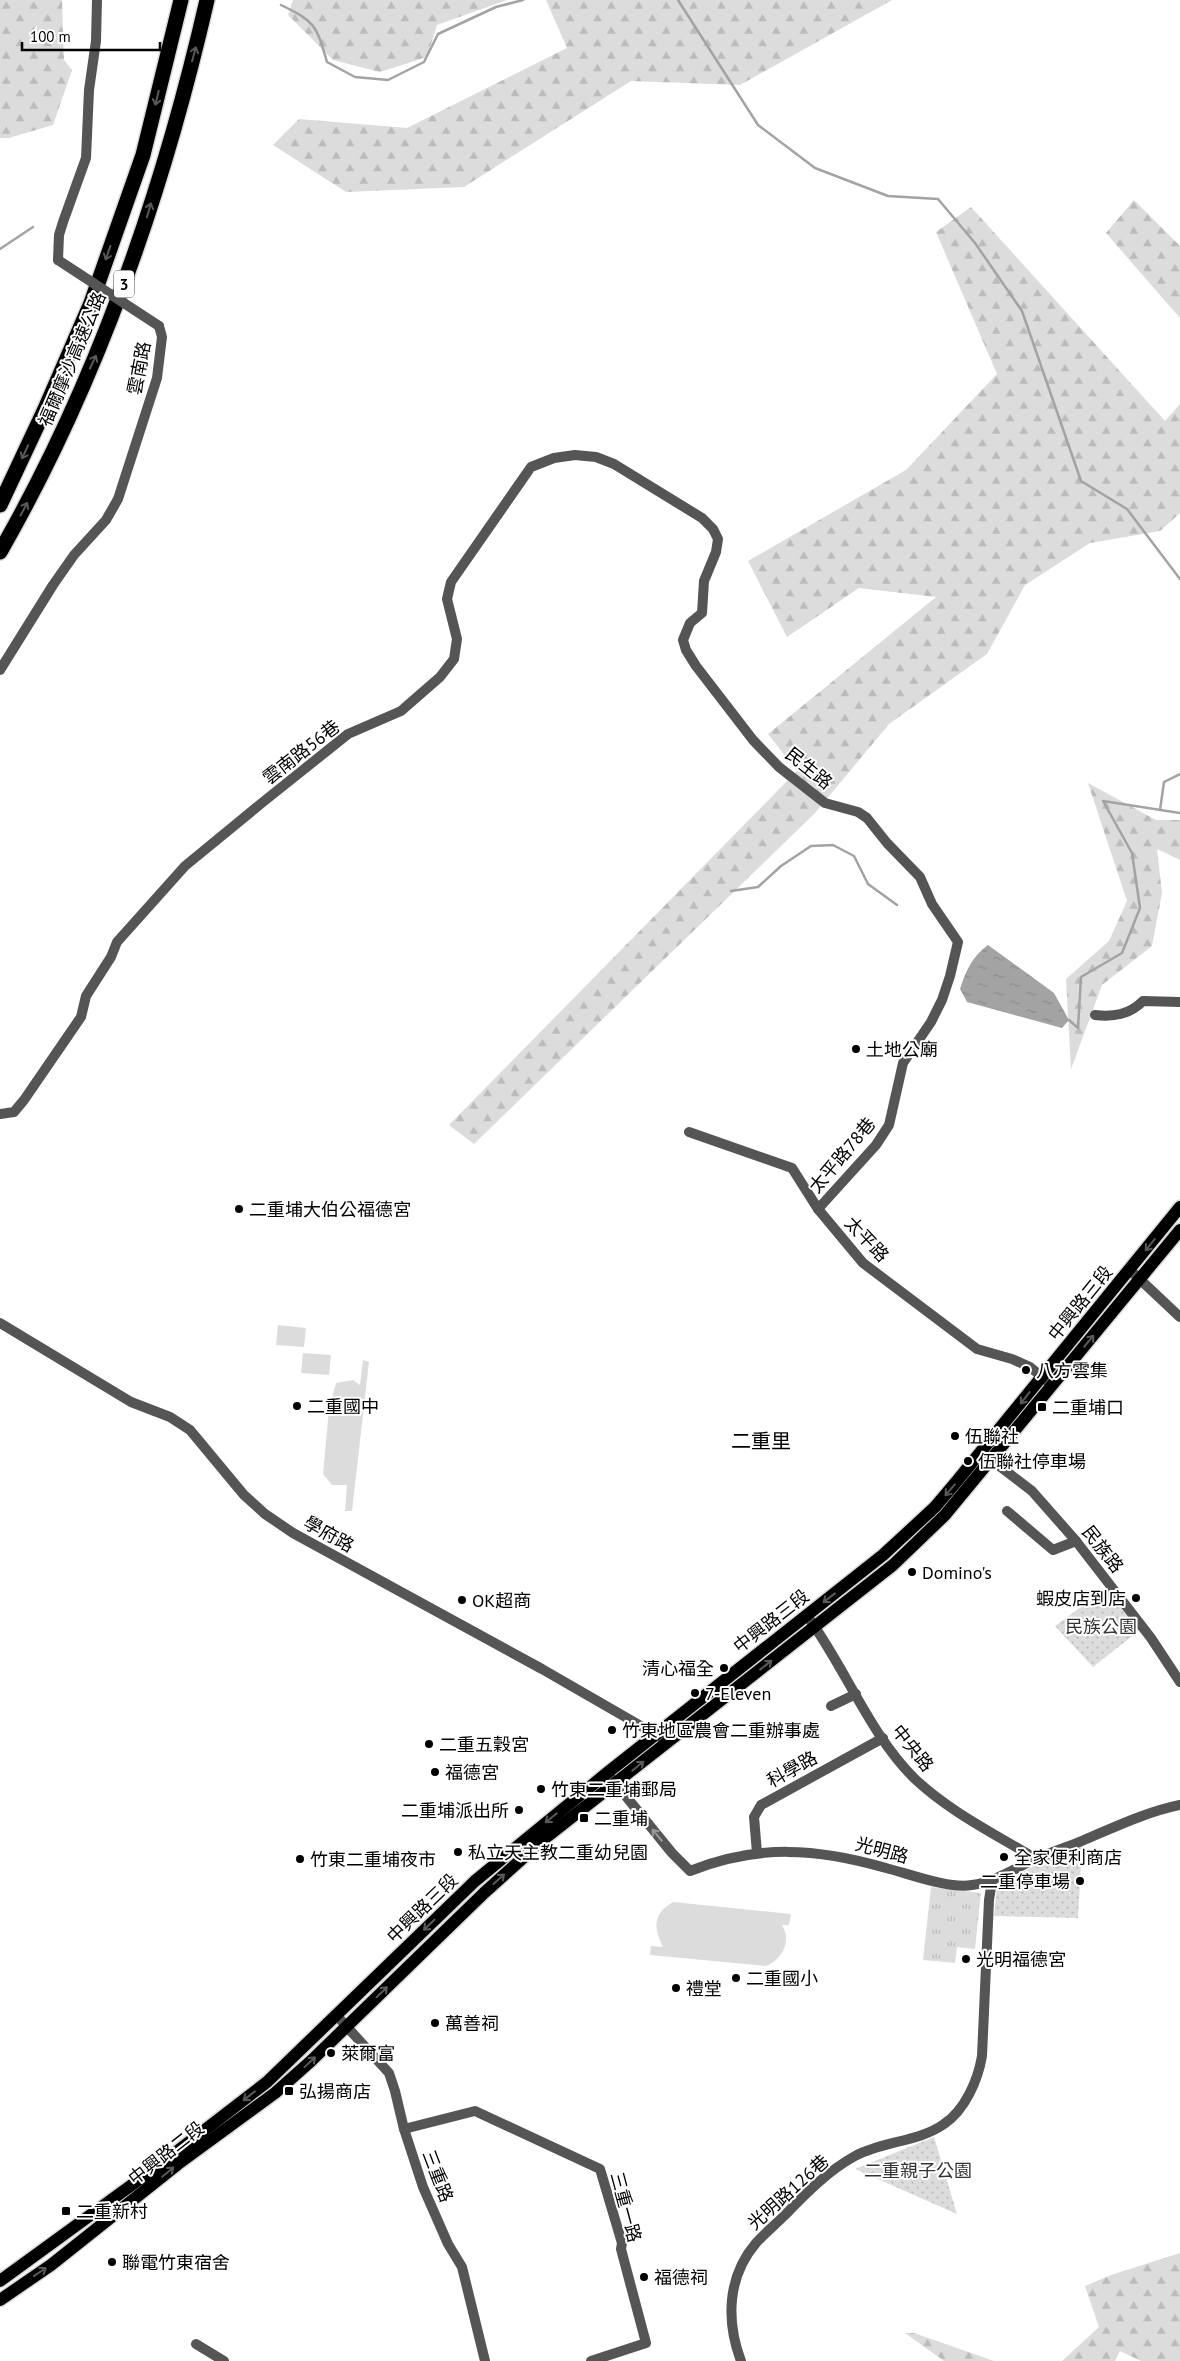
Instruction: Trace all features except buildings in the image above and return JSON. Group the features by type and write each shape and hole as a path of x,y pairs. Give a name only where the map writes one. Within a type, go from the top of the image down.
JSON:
{"highway":[{"name":"福爾摩沙高速公路","path":"0,505 45,409 91,303 143,155 180,0"},
{"name":"福爾摩沙高速公路","path":"0,552 26,507 102,344 143,232 195,51 207,0"}],"main road":[{"name":"中興路三段","path":"337,2016 475,1881 607,1773 662,1739 815,1627 893,1565 945,1515 1042,1376 1180,1207"},
{"name":"中興路三段","path":"347,2026 510,1869 615,1784 662,1739 806,1616 883,1555 935,1507 987,1457 1052,1385 1180,1230"},
{"name":"中興路二段","path":"0,2281 167,2159 260,2088 337,2016"},
{"name":"中興路二段","path":"0,2300 50,2266 178,2164 274,2093 347,2026"}],"street":[{"name":"雲南路","path":"0,670 53,585 74,555 106,520 118,499 157,378 162,337 159,326 58,260 59,235 86,158 89,90 96,41 97,0"},
{"name":"雲南路56巷","path":"0,1114 14,1112 24,1100 81,1017 86,996 104,970 117,942 185,866 348,734 401,712 440,677 454,659 457,640 447,599 451,582 531,467 554,458 575,455 596,457 634,475 702,518 713,529 718,539 716,552 704,581 702,613 685,630 683,640 686,650"},
{"name":"民生路","path":"686,650 705,681 753,740 779,767 825,803 858,812 867,818 887,843 920,877 932,904 958,942 942,1000 931,1022 904,1062"},
{"path":"1095,1015 1112,1017 1136,1008 1143,1001 1180,1002"},
{"name":"太平路78巷","path":"818,1209 876,1145 889,1125 904,1062"},
{"name":"太平路","path":"689,1132 792,1168 818,1209 863,1263 977,1349 1012,1358 1030,1367 1052,1385"},
{"path":"1130,1270 1180,1316"},
{"name":"學府路","path":"0,1324 131,1402 180,1422 190,1430 244,1495 265,1514 293,1533 662,1739"},
{"name":"民族路","path":"987,1457 1032,1490 1076,1541 1152,1638 1180,1682"},
{"path":"1007,1511 1054,1550 1076,1541"},
{"name":"中央路","path":"806,1616 815,1627 883,1738 914,1778 938,1800 1036,1859"},
{"path":"831,1706 856,1694"},
{"name":"科學路","path":"758,1853 754,1817 761,1805 883,1738"},
{"name":"光明路","path":"607,1773 690,1871 719,1860 758,1853 822,1853 856,1859 940,1882 969,1886 992,1881 1036,1859 1144,1815 1180,1805"},
{"name":"光明路126巷","path":"740,2361 733,2339 730,2310 734,2286 743,2262 756,2243 828,2173 856,2155 892,2142 924,2134 944,2125 955,2116 968,2095 979,2073 982,2056 989,1900 992,1881"},
{"name":"三重路","path":"337,2016 389,2074 423,2187 448,2244 462,2267 485,2361"},
{"name":"三重一路","path":"404,2129 475,2111 600,2169 622,2243 621,2250 646,2343 591,2361"},
{"path":"196,2344 224,2361"}],"green space":[{"path":"0,0 62,0 64,60 72,70 53,125 9,138 0,138"},
{"path":"293,0 507,0 437,25 427,57 380,72 333,60 288,15"},
{"path":"546,0 892,0 740,85 631,81 464,187 346,192 273,145 299,119 407,128 567,48"},
{"path":"1134,200 1180,246 1180,318 1106,233"},
{"path":"971,207 1165,421 1180,404 1180,513 1160,531 1090,543 1025,585 987,654 889,724 815,813 474,1144 449,1125 797,771 768,734 936,597 859,588 787,637 748,561 906,470 997,374 936,232"},
{"path":"1088,783 1156,820 1180,820 1180,860 1157,849 1162,893 1152,946 1102,985 1071,1069 1066,979 1109,941 1127,901"},
{"path":"278,1325 306,1328 304,1347 276,1345"},
{"path":"303,1353 331,1355 329,1375 301,1373"},
{"path":"363,1360 369,1362 352,1511 345,1511 347,1485 332,1485 323,1474 329,1409 336,1383 353,1380 360,1385"},
{"name":"民族公園","path":"1112,1584 1145,1626 1093,1667 1055,1626"},
{"path":"1082,1845 1078,1918 994,1916 997,1886 1041,1862"},
{"path":"931,1887 981,1893 975,1949 957,1947 955,1963 923,1960"},
{"path":"673,1902 791,1914 789,1925 782,1925 785,1931 786,1944 777,1959 766,1966 650,1955 651,1946 663,1947 656,1927 658,1916"},
{"name":"二重親子公園","path":"934,2137 957,2214 855,2169"},
{"path":"1180,2253 1180,2361 1141,2361 1120,2351 1115,2361 1062,2361 1099,2327 1085,2286 1111,2275"},
{"path":"905,2333 914,2333 994,2361 944,2361"}],"water":[{"path":"988,945 1054,993 1069,1020 1062,1028 967,1002 960,989 962,982 974,959"}],"waterway":[{"path":"281,5 301,16 313,26 317,32 327,62 355,77 388,80 424,62 438,34 496,7 523,0"},
{"path":"678,0 758,125 815,168 888,196 938,199 975,243 1022,311 1081,481 1127,509 1180,579"},
{"path":"0,249 33,227"},
{"path":"1160,810 1164,782 1180,774"},
{"path":"1069,1020 1078,1028 1081,977 1122,953 1140,908 1132,853 1103,801 1180,813"},
{"path":"731,891 758,887 781,866 811,846 833,845 854,856 868,884 897,905"}],"place":[{"name":"土地公廟","path":"856,1049"},
{"name":"二重埔大伯公福德宮","path":"239,1209"},
{"name":"八方雲集","path":"1026,1370"},
{"name":"二重國中","path":"297,1406"},
{"name":"二重埔口","path":"1042,1407"},
{"name":"伍聯社","path":"955,1436"},
{"name":"伍聯社停車場","path":"968,1461"},
{"name":"Domino's","path":"912,1572"},
{"name":"蝦皮店到店","path":"1136,1598"},
{"name":"OK超商","path":"462,1600"},
{"name":"清心福全","path":"724,1668"},
{"name":"7-Eleven","path":"695,1693"},
{"name":"竹東地區農會二重辦事處","path":"612,1730"},
{"name":"二重五穀宮","path":"429,1744"},
{"name":"福德宮","path":"435,1772"},
{"name":"竹東二重埔郵局","path":"541,1789"},
{"name":"二重埔派出所","path":"519,1810"},
{"name":"二重埔","path":"584,1818"},
{"name":"私立天主教二重幼兒園","path":"458,1852"},
{"name":"全家便利商店","path":"1004,1857"},
{"name":"竹東二重埔夜市","path":"300,1859"},
{"name":"二重停車場","path":"1080,1881"},
{"name":"光明福德宮","path":"966,1959"},
{"name":"二重國小","path":"736,1978"},
{"name":"禮堂","path":"676,1988"},
{"name":"萬善祠","path":"435,2023"},
{"name":"萊爾富","path":"331,2053"},
{"name":"弘揚商店","path":"289,2091"},
{"name":"二重新村","path":"66,2211"},
{"name":"聯電竹東宿舍","path":"112,2262"},
{"name":"福德祠","path":"644,2277"}],"district":[{"name":"二重里","path":"761,1441"}]}
